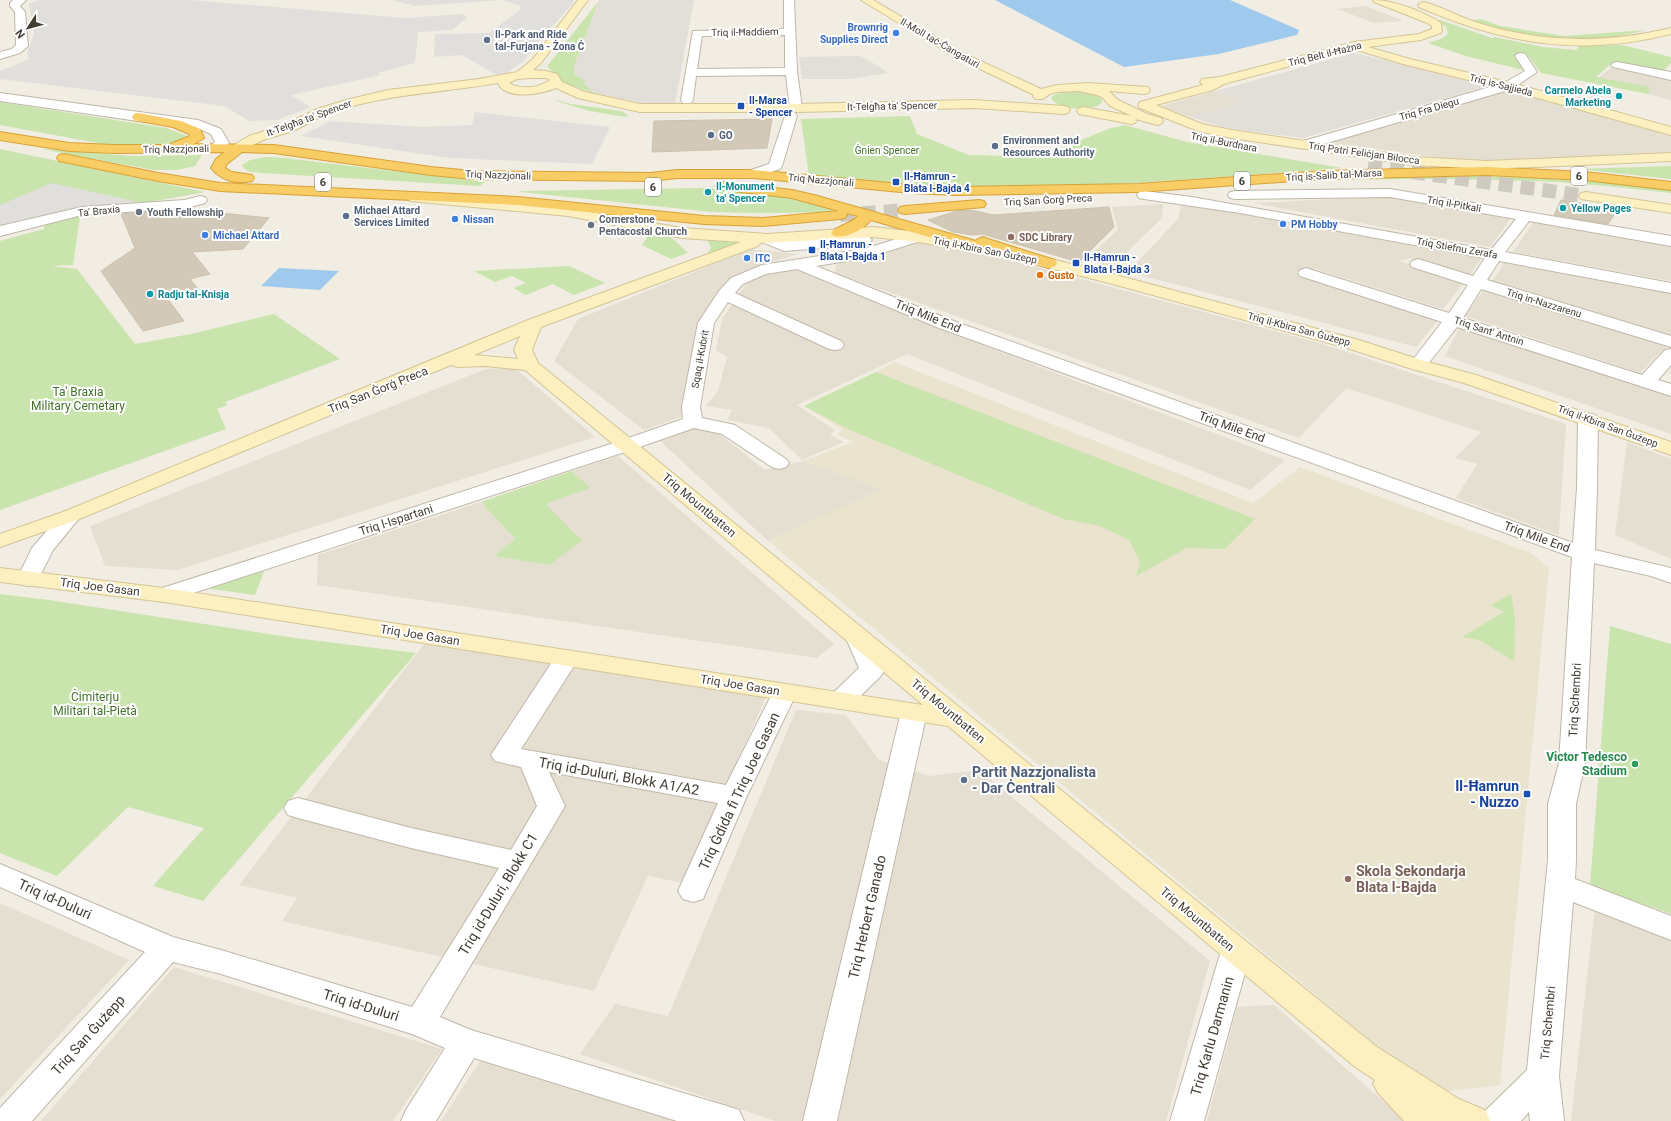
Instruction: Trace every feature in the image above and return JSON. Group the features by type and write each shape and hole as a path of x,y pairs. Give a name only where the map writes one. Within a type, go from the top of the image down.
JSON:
{"highway":[{"path":"138,117 176,124 195,132 197,138 185,144 162,149"},
{"name":"Triq Nazzjonali","path":"0,136 70,147 114,149 239,148 274,150 472,175 651,177 677,174 753,174 911,189 998,192"},
{"name":"Triq Nazzjonali","path":"0,145 158,176 220,186 518,201 704,220 763,222 840,215"},
{"path":"214,148 208,162 209,170 216,174 238,177"},
{"path":"221,162 239,148"},
{"path":"221,162 249,151 274,150"},
{"name":"6","path":"221,162 218,168 222,173 238,177 437,187 523,195 610,206 670,216"},
{"name":"Triq is-Salib tal-Marsa","path":"998,192 1138,188 1344,174 1487,171 1584,176 1671,197"},
{"name":"6","path":"651,177 782,185 846,197 928,226 1049,263"},
{"name":"Triq is-Salib tal-Marsa","path":"1191,192 1236,192 1446,181 1532,183 1604,188 1671,197"},
{"name":"6","path":"782,185 847,201 864,211 866,216 863,221 839,233"},
{"name":"6","path":"437,187 714,186 792,194 997,252"},
{"name":"Triq San Ġorġ Preca","path":"905,210 1191,192"}],"street":[{"path":"0,56 16,51 22,46 20,12 15,6 16,3 21,0"},
{"path":"454,87 486,88 510,83 537,61 583,0"},
{"path":"753,174 775,166 794,112 789,32 790,0"},
{"name":"Il-Moll taċ-Ċangaturi","path":"866,0 957,54 1017,81 1039,94 1046,104 1064,110"},
{"name":"Triq Belt il-Ħażna","path":"1169,87 1220,81 1354,46 1421,37 1437,31 1437,25 1429,20 1378,0"},
{"path":"1411,0 1476,27 1511,36 1533,39 1582,43 1604,43 1640,38 1671,31"},
{"name":"Triq il-Ħaddiem","path":"687,100 697,33 789,32"},
{"name":"Triq is-Sajjieda","path":"1354,46 1407,62 1508,86 1671,131"},
{"name":"Triq Fra Diegu","path":"1305,145 1508,86 1531,72 1521,56"},
{"path":"521,75 541,74 537,61"},
{"path":"1617,65 1671,76"},
{"path":"691,73 792,71"},
{"name":"It-Telgħa ta' Spencer","path":"541,74 556,78 556,83 582,95 629,107"},
{"name":"Il-Moll taċ-Ċangaturi","path":"1017,81 1067,87"},
{"name":"Triq Patri Feliċjan Bilocca","path":"1220,81 1209,88 1144,105 1198,127 1232,134 1414,161 1475,164 1671,157"},
{"path":"510,83 533,91 550,87 556,83"},
{"name":"It-Telgħa ta' Spencer","path":"239,148 259,136 290,127 321,112 350,103 388,94 454,87"},
{"name":"It-Telgħa ta' Spencer","path":"274,150 274,145 284,136 353,107 390,97 454,87"},
{"path":"1067,87 1149,89 1114,102 1110,107 1101,110 1083,111"},
{"name":"It-Telgħa ta' Spencer","path":"989,105 1039,94 1051,89 1067,87"},
{"path":"1083,88 1101,92 1114,102 1150,119 1186,130 1228,139 1409,166 1487,171"},
{"name":"It-Telgħa ta' Spencer","path":"533,91 599,106 679,109 794,112 989,105 1083,111"},
{"path":"0,97 198,124 216,132 222,143 214,148"},
{"name":"Triq il-Burdnara","path":"1083,111 1103,114 1225,143 1368,166"},
{"path":"1236,192 1233,201 1243,210"},
{"name":"Triq il-Pitkali","path":"1236,192 1390,193 1671,241"},
{"name":"Triq Stiefnu Zerafa","path":"1144,195 1243,210 1671,288"},
{"name":"Triq Nazzjonali","path":"402,196 437,201 568,212 682,232 768,239 839,233"},
{"path":"1586,196 1671,197"},
{"name":"Ta' Braxia","path":"0,231 82,211 186,204 200,200"},
{"path":"1418,366 1453,320 1495,255 1525,217"},
{"name":"Triq San Ġorġ Preca","path":"682,232 699,242 701,251 687,266"},
{"name":"Triq il-Kbira San Ġużepp","path":"839,233 888,233 919,236 1049,263 1353,344 1418,366 1470,379 1671,449"},
{"path":"768,239 784,246 919,236"},
{"name":"Sqaq il-Kubrit","path":"693,422 691,407 706,323 725,294 737,281 762,270 866,253 919,236"},
{"name":"Triq San Ġorġ Preca","path":"0,540 70,516 534,324 740,246 768,239"},
{"name":"Triq Mile End","path":"798,264 945,324 1584,554 1658,571 1671,576"},
{"name":"Triq in-Nazzarenu","path":"1418,264 1671,342"},
{"name":"Triq Sant' Antnin","path":"1306,273 1671,390"},
{"path":"725,294 835,345"},
{"name":"Triq Mountbatten","path":"534,324 523,350 531,366 1236,951 1366,1057 1446,1110 1473,1121"},
{"path":"1646,382 1671,354"},
{"name":"Triq Mountbatten","path":"439,364 473,359 503,361 531,366"},
{"name":"Triq Schembri","path":"1547,1121 1543,1076 1562,860 1562,804 1572,762 1584,554 1588,419"},
{"path":"627,445 693,422 728,429 779,463"},
{"name":"Triq l-Ispartani","path":"164,595 627,445"},
{"name":"Triq San Ġorġ Preca","path":"28,579 43,548 70,516"},
{"name":"Triq Joe Gasan","path":"0,575 164,595 957,719"},
{"path":"840,701 872,670 858,636"},
{"path":"518,758 567,658"},
{"name":"Triq Ġdida fi Triq Joe Gasan","path":"693,891 734,796 785,692"},
{"name":"Triq Herbert Ganado","path":"820,1121 914,712"},
{"name":"Triq id-Duluri, Blokk A1/A2","path":"518,758 734,796"},
{"name":"Triq id-Duluri, Blokk C1","path":"419,1023 551,806 518,758"},
{"path":"298,808 411,838 518,862"},
{"name":"Triq id-Duluri","path":"0,875 167,948 221,962 419,1023 466,1042 727,1121"},
{"path":"1560,884 1671,928"},
{"name":"Triq San Ġużepp","path":"10,1121 167,948"},
{"name":"Triq Karlu Darmanin","path":"1187,1121 1236,951"},
{"path":"418,1121 466,1042"},
{"name":"Triq Mountbatten","path":"1366,1057 1426,1121"},
{"name":"Triq Schembri","path":"1498,1121 1543,1076"}],"shaded area":[{"path":"39,0 190,0 405,18 462,14 467,18 452,30 418,32 415,63 377,73 381,75 291,95 311,107 277,120 249,121 224,106 0,79 0,71 29,59 27,53 34,33 29,4"},
{"path":"392,0 502,0 415,6"},
{"name":"Il-Park and Ride tal-Furjana - Żona Ċ","path":"502,0 573,0 573,3 534,47 524,61 500,77 462,55 434,57 435,34 489,33 520,10 521,6"},
{"path":"599,0 694,0 675,103 644,103 594,93 582,83 586,82 574,74 574,66"},
{"path":"1366,6 1403,21 1374,23 1337,9"},
{"path":"1354,53 1492,85 1303,138 1227,128 1190,117 1246,101 1216,91"},
{"path":"860,56 888,73 850,79 802,79 799,57"},
{"path":"1611,68 1671,79 1671,100 1648,94 1650,88 1598,78"},
{"path":"1506,89 1671,134 1671,152 1471,162 1325,142"},
{"path":"1216,91 1246,101 1190,117 1161,106"},
{"path":"475,112 610,127 592,164 450,158 301,136 331,121 422,127 472,125"},
{"path":"52,183 143,203 0,228 0,205"},
{"path":"1391,196 1511,218 1490,247 1253,203"},
{"path":"1181,203 1483,257 1468,277 1410,258 1399,261 1464,282 1443,309 1315,269 1294,272 1439,319 1416,347 1128,272 1178,219"},
{"path":"1163,204 1162,218 1112,267 1085,260 1118,230 1112,207"},
{"path":"1534,221 1671,246 1671,281 1513,252"},
{"path":"922,240 981,252 1323,344 1566,424 1559,535 1456,498 1477,464 1455,458 1481,432 1346,388 1299,438 835,273 836,265"},
{"path":"751,249 797,254 733,275 713,299 699,323 687,397 681,417 644,430 554,361 578,319"},
{"path":"1506,260 1671,293 1671,335 1492,282"},
{"path":"792,268 955,335 1285,460 1250,490 907,354 797,405 835,430 830,435 844,442 802,460 769,428 727,420 732,410 706,406 718,391 727,357 716,350 722,319 746,284 763,275"},
{"path":"1485,288 1669,344 1640,373 1465,316"},
{"path":"1460,326 1671,395 1671,434 1445,356"},
{"name":"Skola Sekondarja Blata l-Bajda","path":"894,362 1253,503 1300,467 1531,553 1549,568 1500,1085 1434,1093 768,541 881,489 803,461 853,442 837,434 843,430 804,406"},
{"path":"515,368 595,437 178,570 105,566 90,526 486,369"},
{"path":"698,427 717,432 765,470 803,461 882,489 768,541 658,439"},
{"path":"1627,442 1671,459 1671,559 1615,535"},
{"path":"618,456 834,644 817,658 317,585 318,555 481,502 515,539 494,556 550,565 546,504 589,488 572,471"},
{"path":"429,638 766,697 684,883 648,876 594,991 282,921 297,898 239,885"},
{"path":"796,710 846,715 879,760 929,776 979,770 1210,961 1166,1121 775,1121 580,1054 615,1004 668,1016"},
{"path":"0,903 129,960 0,1099"},
{"path":"1595,907 1671,938 1671,1121 1571,1121"},
{"path":"174,967 442,1049 393,1121 41,1121"},
{"path":"1274,1005 1400,1116 1403,1121 1207,1121 1237,1007"},
{"path":"482,1058 694,1121 441,1121"}],"green space":[{"path":"598,2 574,66 574,74 587,82 583,83 594,93 562,82 547,66"},
{"path":"1480,19 1501,26 1564,36 1646,30 1613,37 1580,40 1546,39 1512,34 1465,21"},
{"path":"1435,20 1440,20 1492,38 1495,37 1543,47 1576,50 1579,46 1622,45 1671,57 1671,63 1662,72 1612,63 1596,77 1650,87 1648,94 1541,73 1529,57 1515,56 1523,70 1466,56 1428,43 1441,39 1448,34 1446,27"},
{"path":"1064,92 1089,93 1102,100 1102,103 1091,108 1077,109 1063,106 1052,100 1051,98 1054,95"},
{"path":"553,99 571,104 621,111 628,115 627,117 589,111 570,106"},
{"path":"0,102 166,128 187,136 172,144 103,144 0,125"},
{"name":"Ġnien Spencer","path":"910,116 917,134 969,155 1041,157 1108,129 1125,125 1187,142 1342,168 1134,183 978,188 882,185 809,176 801,119"},
{"path":"0,149 205,192 144,203 0,205"},
{"path":"41,149 132,156 202,155 195,166 177,170 154,170"},
{"path":"265,157 485,182 480,186 262,173 248,171 243,168 242,165 250,160"},
{"path":"1671,166 1671,179 1578,169"},
{"path":"1449,175 1560,180 1671,188 1671,193 1582,184 1468,179 1285,181 1344,177"},
{"path":"699,188 735,190 789,197 841,212 712,212 520,192 521,191"},
{"name":"Ta' Braxia Military Cemetary","path":"80,216 73,265 51,266 77,269 135,344 191,334 274,314 340,359 225,402 228,405 217,409 226,429 0,510 0,241 44,229 44,221"},
{"path":"650,233 671,237 688,253 671,259 642,245"},
{"path":"707,239 744,242 706,256 711,248"},
{"path":"569,266 605,283 574,295 553,284 526,295 513,288 526,283 512,276 495,282 474,271"},
{"path":"876,372 1255,519 1225,549 1187,548 1136,576 1140,562 1129,540 1100,526 1064,519 848,429 804,406"},
{"path":"572,471 590,488 546,504 582,541 549,565 494,556 515,539 481,502"},
{"path":"266,566 255,595 204,588"},
{"name":"Ċimiterju Militari tal-Pietà","path":"0,594 49,600 295,638 416,653 203,901 153,886 204,828 128,807 57,876 0,853"},
{"path":"1511,594 1515,618 1514,661 1479,640 1462,637 1504,612 1491,605"},
{"name":"Victor Tedesco Stadium","path":"1610,626 1671,644 1671,914 1590,885"}],"water":[{"path":"995,0 1230,0 1299,30 1297,35 1219,54 1124,67"},
{"path":"279,268 339,271 320,290 261,286"}],"building":[{"name":"GO","path":"772,119 767,148 652,152 654,121"},
{"path":"1561,200 1618,209 1608,224 1554,215"},
{"path":"1109,207 1114,227 1079,262 982,234 972,235 953,232 928,220 957,211 966,210 993,215"},
{"path":"192,210 269,218 243,249 192,252 210,274 190,279 199,290 167,298 184,321 143,331 101,271 135,248 121,214"}],"tunnel":[{"path":"1368,166 1586,196"},
{"path":"840,215 905,210"}],"place":[{"name":"Brownrig Supplies Direct","path":"896,33"},
{"name":"Il-Park and Ride tal-Furjana - Żona Ċ","path":"487,40"},
{"name":"Carmelo Abela Marketing","path":"1619,96"},
{"name":"Il-Marsa - Spencer","path":"741,106"},
{"name":"GO","path":"711,135"},
{"name":"Environment and Resources Authority","path":"995,146"},
{"name":"Il-Ħamrun - Blata l-Bajda 4","path":"896,182"},
{"name":"Il-Monument ta' Spencer","path":"708,192"},
{"name":"Yellow Pages","path":"1563,208"},
{"name":"Youth Fellowship","path":"139,212"},
{"name":"Michael Attard Services Limited","path":"346,216"},
{"name":"Nissan","path":"455,219"},
{"name":"PM Hobby","path":"1283,224"},
{"name":"Cornerstone Pentacostal Church","path":"591,225"},
{"name":"Michael Attard","path":"205,235"},
{"name":"SDC Library","path":"1011,237"},
{"name":"Il-Ħamrun - Blata l-Bajda 1","path":"812,250"},
{"name":"ITC","path":"747,258"},
{"name":"Il-Ħamrun - Blata l-Bajda 3","path":"1076,263"},
{"name":"Gusto","path":"1040,275"},
{"name":"Radju tal-Knisja","path":"150,294"},
{"name":"Victor Tedesco Stadium","path":"1635,764"},
{"name":"Partit Nazzjonalista - Dar Ċentrali","path":"964,780"},
{"name":"Il-Ħamrun - Nuzzo","path":"1527,794"},
{"name":"Skola Sekondarja Blata l-Bajda","path":"1348,879"}]}
